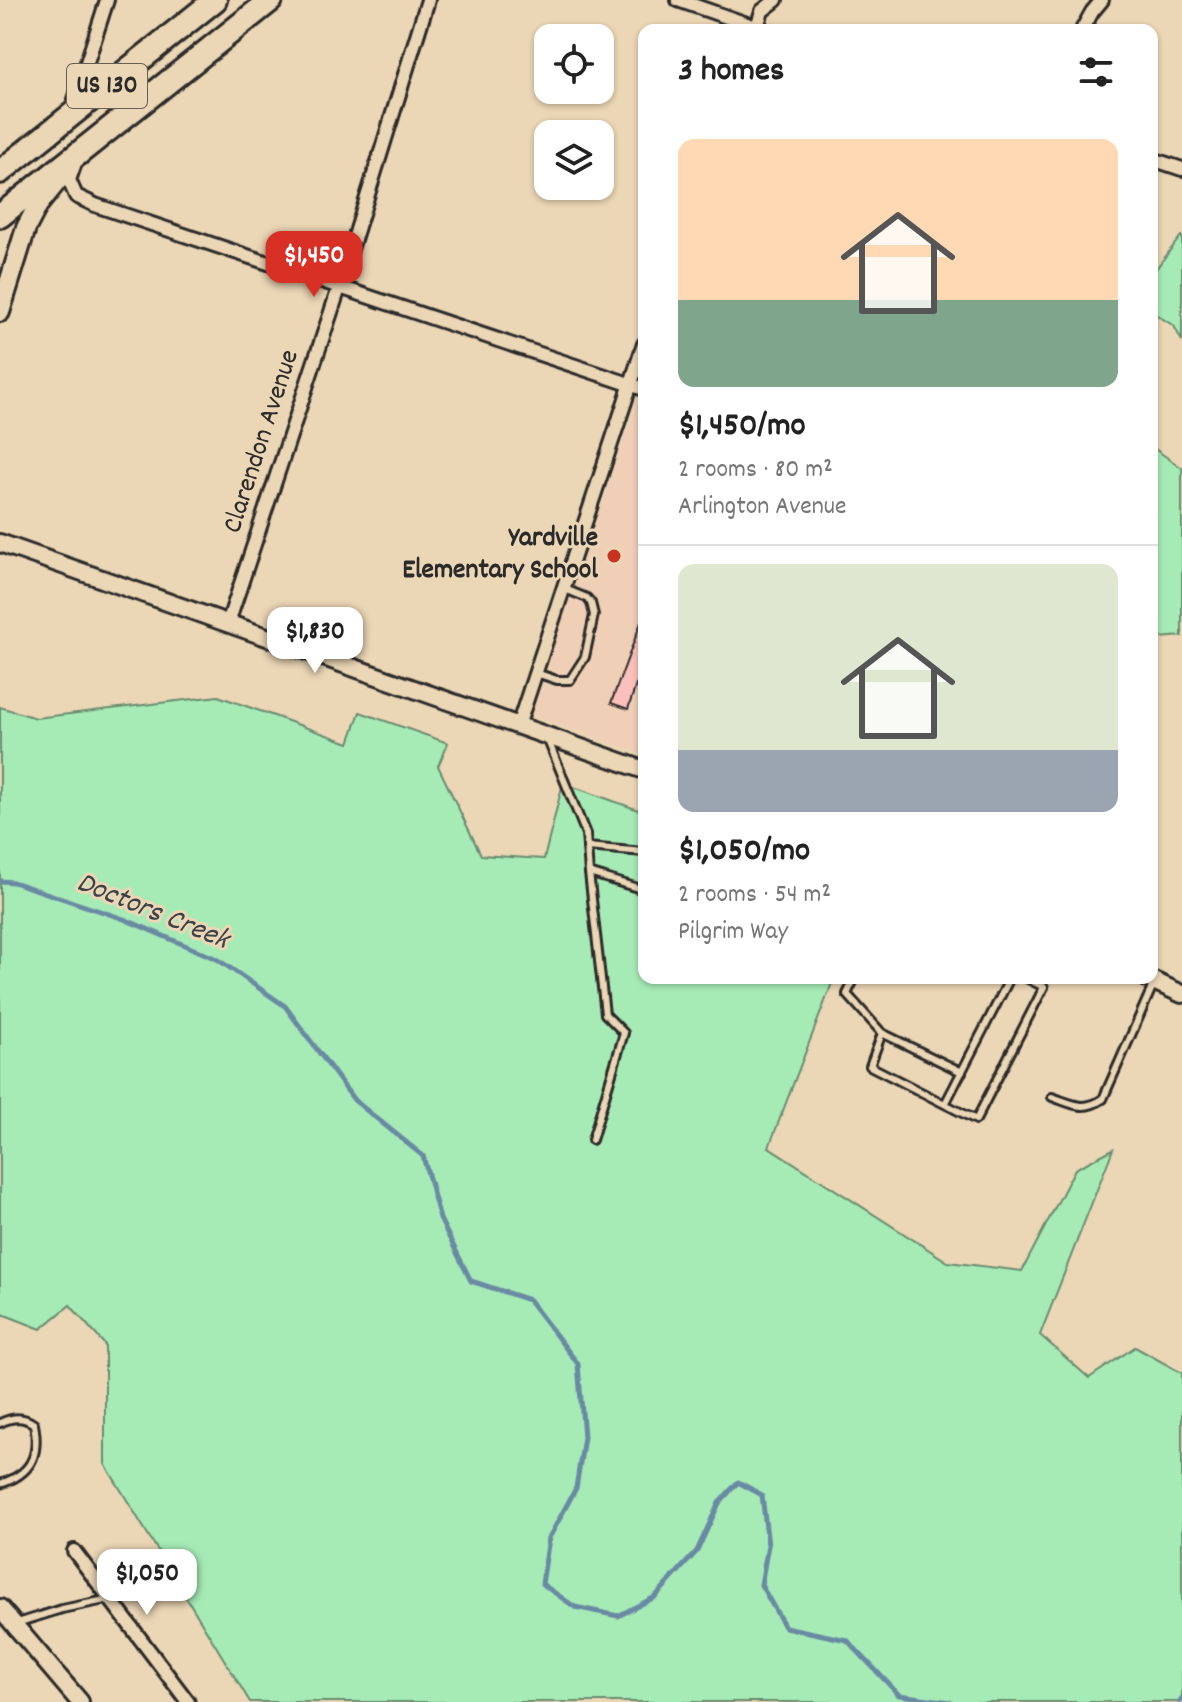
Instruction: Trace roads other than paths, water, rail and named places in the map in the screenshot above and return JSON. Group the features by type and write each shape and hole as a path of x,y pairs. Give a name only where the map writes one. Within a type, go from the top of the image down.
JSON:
{"highway":[{"name":"US 130","path":"0,172 215,0"},
{"name":"US 130","path":"0,216 271,0"}],"main road":[{"path":"0,312 26,228 47,193 83,150"},
{"path":"0,543 638,768"},
{"path":"1158,983 1182,994"},
{"path":"0,1608 80,1702"}],"street":[{"path":"70,115 107,0"},
{"name":"Clarendon Avenue","path":"228,623 339,288 428,0"},
{"path":"678,0 745,24"},
{"path":"760,24 762,11 776,0"},
{"path":"1085,24 1102,0"},
{"path":"83,150 69,180 76,196 95,205 638,387"},
{"path":"1158,161 1182,169"},
{"path":"518,726 638,361"},
{"path":"74,1551 188,1702"}],"lane":[{"path":"536,673 557,680 570,680 585,657 594,615 591,603 587,598 563,588"},
{"path":"545,735 586,834 605,1014 624,1033 592,1140"},
{"path":"587,847 638,851"},
{"path":"589,873 638,888"},
{"path":"852,984 847,994 882,1033 962,1072"},
{"path":"945,1104 1007,984"},
{"path":"882,1033 870,1066 976,1120 1044,987 1038,984"},
{"path":"1052,1097 1084,1107 1103,1099 1149,984"},
{"path":"0,1423 15,1418 26,1419 34,1424 37,1437 29,1467 0,1484"},
{"path":"14,1624 62,1609 110,1599"}],"waterway":[{"name":"Doctors Creek","path":"0,881 13,882 124,919 217,959 285,1006 354,1100 423,1156 440,1219 471,1281 529,1300 578,1364 584,1437 576,1488 549,1538 542,1584 575,1607 618,1616 655,1597 697,1551 719,1503 738,1482 762,1495 768,1545 761,1585 785,1627 847,1640 899,1695 951,1702"},
{"name":"Doctors Creek","path":"1180,1702 1182,1698"}],"place":[{"name":"Yardville Elementary School","path":"614,556"}]}
